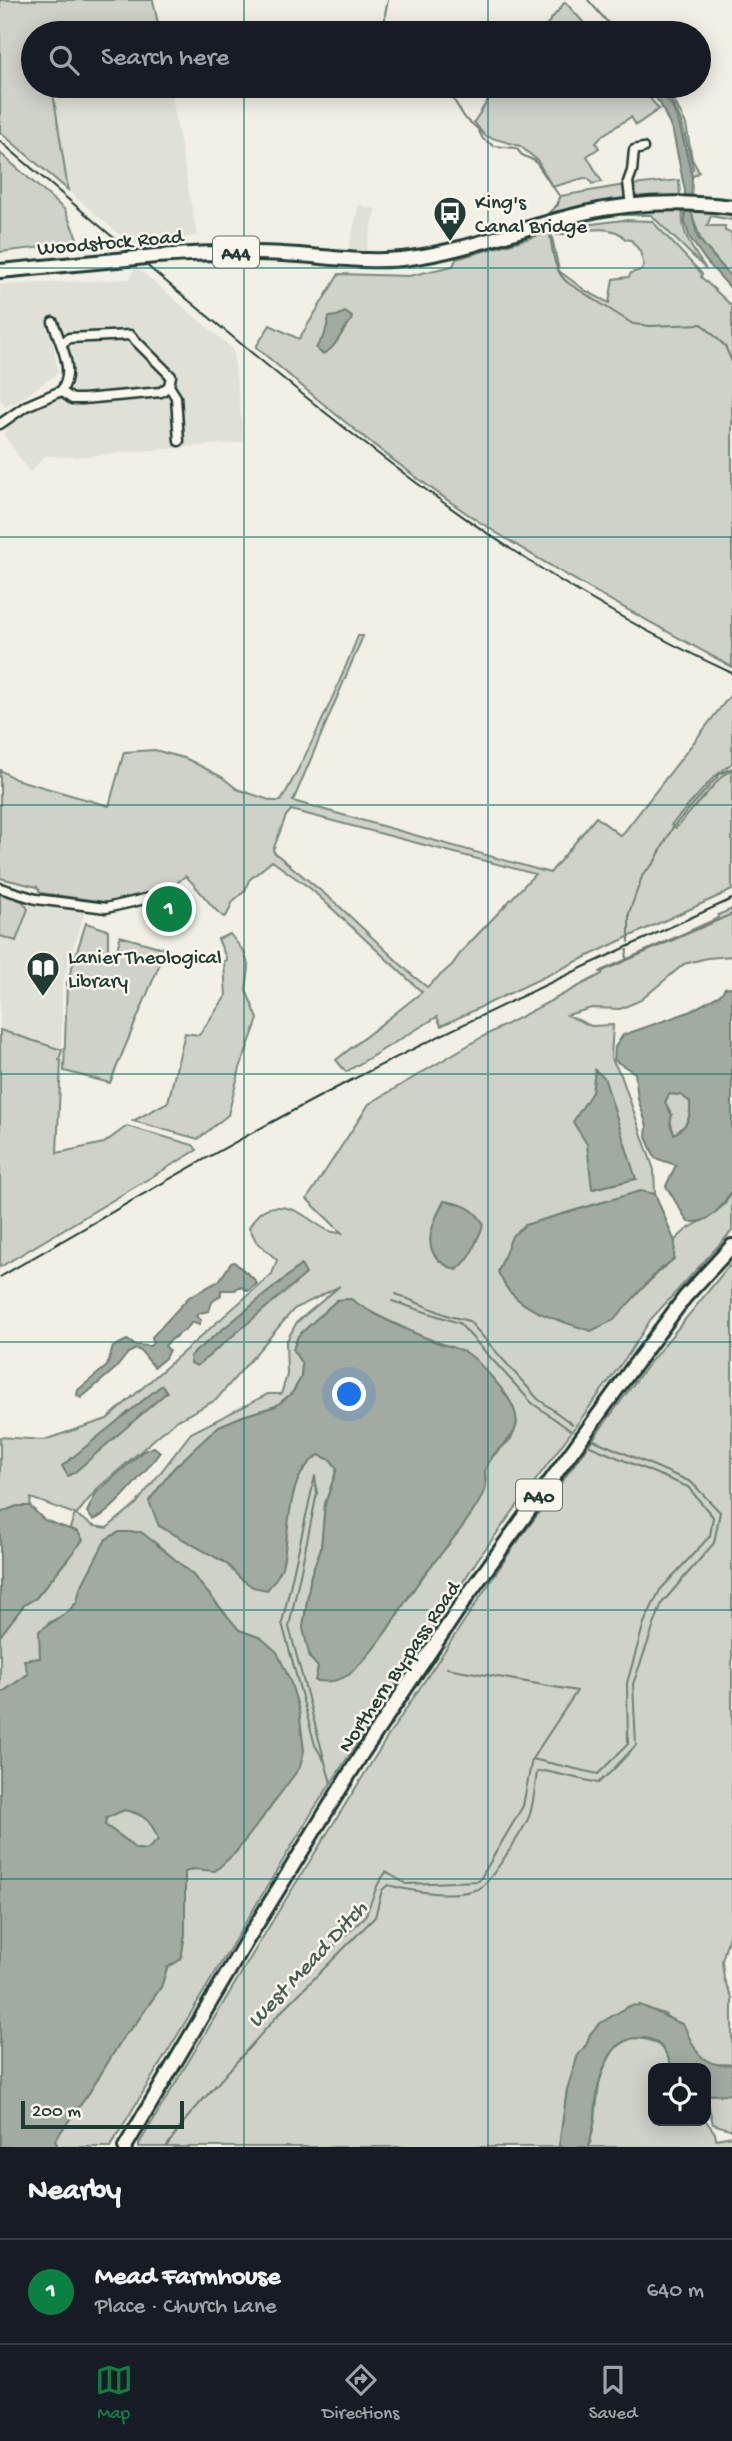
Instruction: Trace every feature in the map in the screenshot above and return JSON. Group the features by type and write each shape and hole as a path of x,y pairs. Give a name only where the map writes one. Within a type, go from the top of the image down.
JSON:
{"highway":[{"name":"Woodstock Road","path":"0,271 156,256 242,252 355,260 407,259 463,248 585,213 678,203 732,207"},
{"name":"Northern By-pass Road","path":"125,2147 247,1940 361,1755 470,1592 685,1297 732,1246"}],"street":[{"path":"631,206 628,182 634,150 643,148"},
{"path":"0,424 26,406 61,391 67,383 68,374 61,344 52,322"},
{"path":"61,344 69,338 130,335 170,376 169,386 176,397 179,441"},
{"path":"61,391 72,399 83,399 161,392 169,386"},
{"path":"0,888 36,899 106,908 167,894"}],"shaded area":[{"path":"0,0 153,0 157,21 21,21 21,98 54,98 68,190 0,132"},
{"path":"565,2 582,21 550,21"},
{"path":"54,98 172,98 197,236 131,245 68,190"},
{"path":"489,98 650,98 659,109 636,125 631,117 603,135 596,143 599,148 587,156 602,182 592,184 589,179 584,178 552,187 537,160 520,146 485,136 474,122"},
{"path":"656,98 666,98 672,106 680,127 692,177 691,211 698,238 732,278 732,290 690,238 685,223 685,191 673,132"},
{"path":"665,98 673,98 686,124 692,159 699,172 692,177 684,140"},
{"path":"0,153 65,210 79,243 0,252"},
{"path":"679,180 680,195 639,199 634,196 631,185"},
{"path":"625,185 627,198 548,213 558,205 560,196"},
{"path":"359,205 376,209 366,250 348,250"},
{"path":"683,209 686,234 706,269 651,215 623,215 621,212"},
{"path":"690,209 732,214 732,220 711,216 707,226 725,226 725,231 732,233 732,278 702,243"},
{"path":"623,220 652,221 702,274 701,277 732,306 732,667 572,578 478,521 364,437 256,347 270,325 299,339 339,274 409,276 453,266 456,259 551,232 559,271 586,291 609,303 613,279 629,277 644,266 640,251 631,240 612,230 557,235 555,228 563,224 569,227"},
{"path":"135,266 233,349 244,442 76,457 45,456 30,473 4,435 5,430 8,424 67,389 71,377 66,351 50,323 58,373 14,404 12,402 6,407 0,401 0,285 130,279"},
{"path":"345,312 352,317 351,321 335,344 322,354 316,348 325,334 329,317"},
{"path":"358,636 363,636 293,801 550,873 596,817 621,836 732,693 732,763 713,778 671,825 676,828 722,776 732,770 732,890 441,1026 437,1017 346,1072 336,1060 422,992 311,889 272,861 249,880 245,891 233,901 224,917 185,876 175,885 155,895 111,903 41,893 37,887 0,878 0,770 15,779 109,806 124,752 155,750 187,759 222,777 237,789 272,801 281,801 313,740","holes":["291,810 535,874 452,965 427,987 338,905 273,850"]},
{"path":"0,888 87,905 62,984 62,1050 0,1030"},
{"path":"0,891 22,901 28,909 16,941 0,936"},
{"path":"732,909 732,956 707,958 684,964 641,1000 620,1009 592,1008 567,1015 591,1026 613,1025 611,1058 621,1075 654,1170 655,1194 674,1241 725,1204 732,1191 732,1231 651,1319 630,1352 478,1559 314,1809 110,2147 58,2147 54,2140 89,2093 124,2036 161,1987 167,1968 181,1959 185,1933 185,1872 235,1853 264,1816 261,1638 239,1630 191,1573 154,1542 106,1540 80,1589 77,1602 68,1612 47,1624 40,1659 29,1658 28,1674 0,1694 0,1636 24,1605 36,1598 68,1559 75,1547 78,1532 70,1528 75,1514 31,1498 30,1506 17,1506 0,1513 0,1437 44,1440 107,1419 272,1274 277,1260 256,1241 249,1227 262,1211 275,1207 295,1210 326,1230 342,1233 307,1199 369,1104 482,1037 602,974 603,970 718,918 718,915","holes":["589,1160 636,1179 593,1189","541,1251 673,1259 637,1293","340,1286 297,1322 286,1342 287,1375 281,1394 268,1394 191,1433 136,1504 107,1528 94,1526 76,1515 97,1489 174,1422 216,1400 294,1309","351,1299 366,1310 421,1336 467,1353 503,1391 513,1406 517,1424 511,1439 493,1456 485,1469 486,1487 471,1513 416,1586 386,1632 349,1675 303,1628 311,1575 321,1548 325,1504 337,1469 331,1460 319,1455 302,1472 292,1496 285,1547 240,1578 226,1563 181,1537 149,1501 174,1468 219,1426 276,1406 292,1393 301,1378 302,1364 293,1350 298,1336 337,1300"]},
{"path":"86,923 108,930 108,952 117,952 120,936 166,949 110,1083 64,1071 67,983"},
{"path":"230,934 244,952 249,967 246,990 258,1019 240,1068 228,1115 198,1139 133,1121 168,1102 185,1033 199,1035 226,996 224,961 227,960 218,939"},
{"path":"732,987 732,1191 709,1217 688,1222 666,1186 676,1165 655,1158 646,1137 647,1126 638,1099 635,1073 614,1060 615,1047 623,1035 689,1012 720,995 725,988","holes":["669,1094 681,1095 690,1102 690,1112 688,1121 674,1134 670,1124 672,1115 665,1102"]},
{"path":"0,1030 62,1050 59,1060 57,1153 104,1143 127,1126 193,1145 197,1150 0,1267"},
{"path":"595,1070 604,1077 636,1179 592,1189 587,1144 573,1122 592,1092"},
{"path":"669,1094 681,1095 690,1101 688,1120 683,1128 674,1134 665,1102"},
{"path":"640,1191 655,1194 675,1242 674,1259 657,1272 614,1320 591,1331 537,1312 508,1290 498,1272 512,1236 525,1225"},
{"path":"444,1201 467,1208 484,1224 469,1258 457,1270 436,1258 430,1241 434,1222"},
{"path":"234,1262 257,1284 248,1291 240,1286 235,1290 221,1290 221,1295 212,1302 209,1311 196,1316 201,1320 199,1325 192,1322 168,1343 165,1346 169,1350 165,1358 154,1367 141,1351 136,1349 128,1353 116,1368 81,1398 77,1395 78,1390 107,1366 113,1347 127,1340 135,1345 150,1346 153,1343 152,1337 189,1297 219,1281"},
{"path":"732,1262 732,1925 722,1961 724,1979 732,1998 732,2064 720,2065 703,2059 680,2023 670,2020 665,2014 640,2006 609,2018 590,2034 587,2044 578,2055 567,2090 559,2147 139,2147 276,1915 390,1733 510,1552 646,1367"},
{"path":"301,1265 306,1274 197,1366 191,1363 190,1356"},
{"path":"351,1299 392,1323 472,1356 509,1400 516,1416 516,1425 508,1440 490,1459 485,1470 485,1489 473,1512 417,1584 378,1642 346,1676 334,1681 315,1681 318,1667 310,1658 303,1628 311,1575 321,1548 325,1504 337,1469 331,1460 319,1455 308,1464 300,1476 294,1490 282,1567 267,1590 253,1587 226,1563 159,1526 149,1501 174,1468 219,1426 276,1406 292,1393 301,1378 302,1364 293,1350 298,1336 337,1300"},
{"path":"162,1385 167,1392 68,1476 62,1466"},
{"path":"154,1447 160,1452 138,1480 110,1509 93,1520 87,1512 96,1493 143,1451"},
{"path":"17,1506 30,1506 44,1520 78,1532 83,1540 36,1598 24,1605 0,1636 0,1513"},
{"path":"119,1532 141,1532 191,1573 239,1630 261,1638 277,1652 290,1680 299,1710 304,1751 300,1767 235,1853 215,1871 191,1869 185,1872 185,1933 181,1959 167,1968 161,1987 124,2036 89,2093 55,2140 58,2147 0,2147 0,1694 28,1674 24,1660 40,1658 39,1631 68,1612 77,1602 80,1589 106,1539","holes":["124,1810 146,1819 156,1834 158,1840 147,1850 135,1849 105,1825 106,1818"]},
{"path":"124,1810 142,1816 153,1828 158,1840 147,1850 135,1849 105,1825 106,1818"},
{"path":"640,2005 684,2025 695,2049 706,2060 722,2065 732,2064 732,2094 711,2095 711,2063 670,2063 660,2045 651,2039 631,2039 620,2044 605,2064 589,2147 559,2147 567,2090 578,2055 599,2024 629,2006"},
{"path":"631,2038 646,2039 658,2044 669,2060 670,2063 648,2063 648,2126 710,2126 716,2139 732,2136 732,2147 589,2147 599,2083 614,2049"},
{"path":"732,2094 732,2130 713,2124 711,2095"}],"waterway":[{"path":"385,21 388,0"},
{"path":"588,0 606,21"},
{"path":"452,98 483,139 494,146 516,148 522,155 535,161 560,197 557,205 547,215"},
{"path":"670,98 685,136 693,169"},
{"path":"549,229 556,265 568,283 633,324 702,324 725,346 732,362"},
{"path":"629,942 629,913 643,874 654,863 673,827 720,774 732,768"},
{"path":"600,972 732,914"},
{"path":"626,959 627,950"},
{"path":"396,1294 449,1316 469,1321 538,1399 572,1424"},
{"path":"392,1301 459,1323 532,1403 570,1430"},
{"name":"West Mead Ditch","path":"166,2147 187,2118 278,2015 375,1917 382,1890 388,1885 433,1893 457,1893 478,1889 498,1867 527,1821 537,1772 545,1771 598,1783 636,1745 633,1684 662,1603 714,1543 720,1512 691,1482 594,1440"},
{"name":"West Mead Ditch","path":"302,1975 365,1917 378,1884 386,1872 406,1884 479,1881 523,1806 532,1759 598,1774 628,1744 627,1683 644,1623 660,1590 710,1536 713,1517 688,1487 590,1446"},
{"path":"325,1762 315,1745 282,1623 315,1476 317,1493 289,1627 331,1783"},
{"path":"447,1668 577,1691 532,1759"}],"railway":[{"path":"0,141 282,378 403,473 529,561 594,601 732,673"},
{"path":"0,1277 295,1109 534,990 732,899"}],"place":[{"name":"King's Canal Bridge","path":"450,243"},
{"name":"Mead Farmhouse","path":"169,909"},
{"name":"Lanier Theological Library","path":"43,998"}]}
